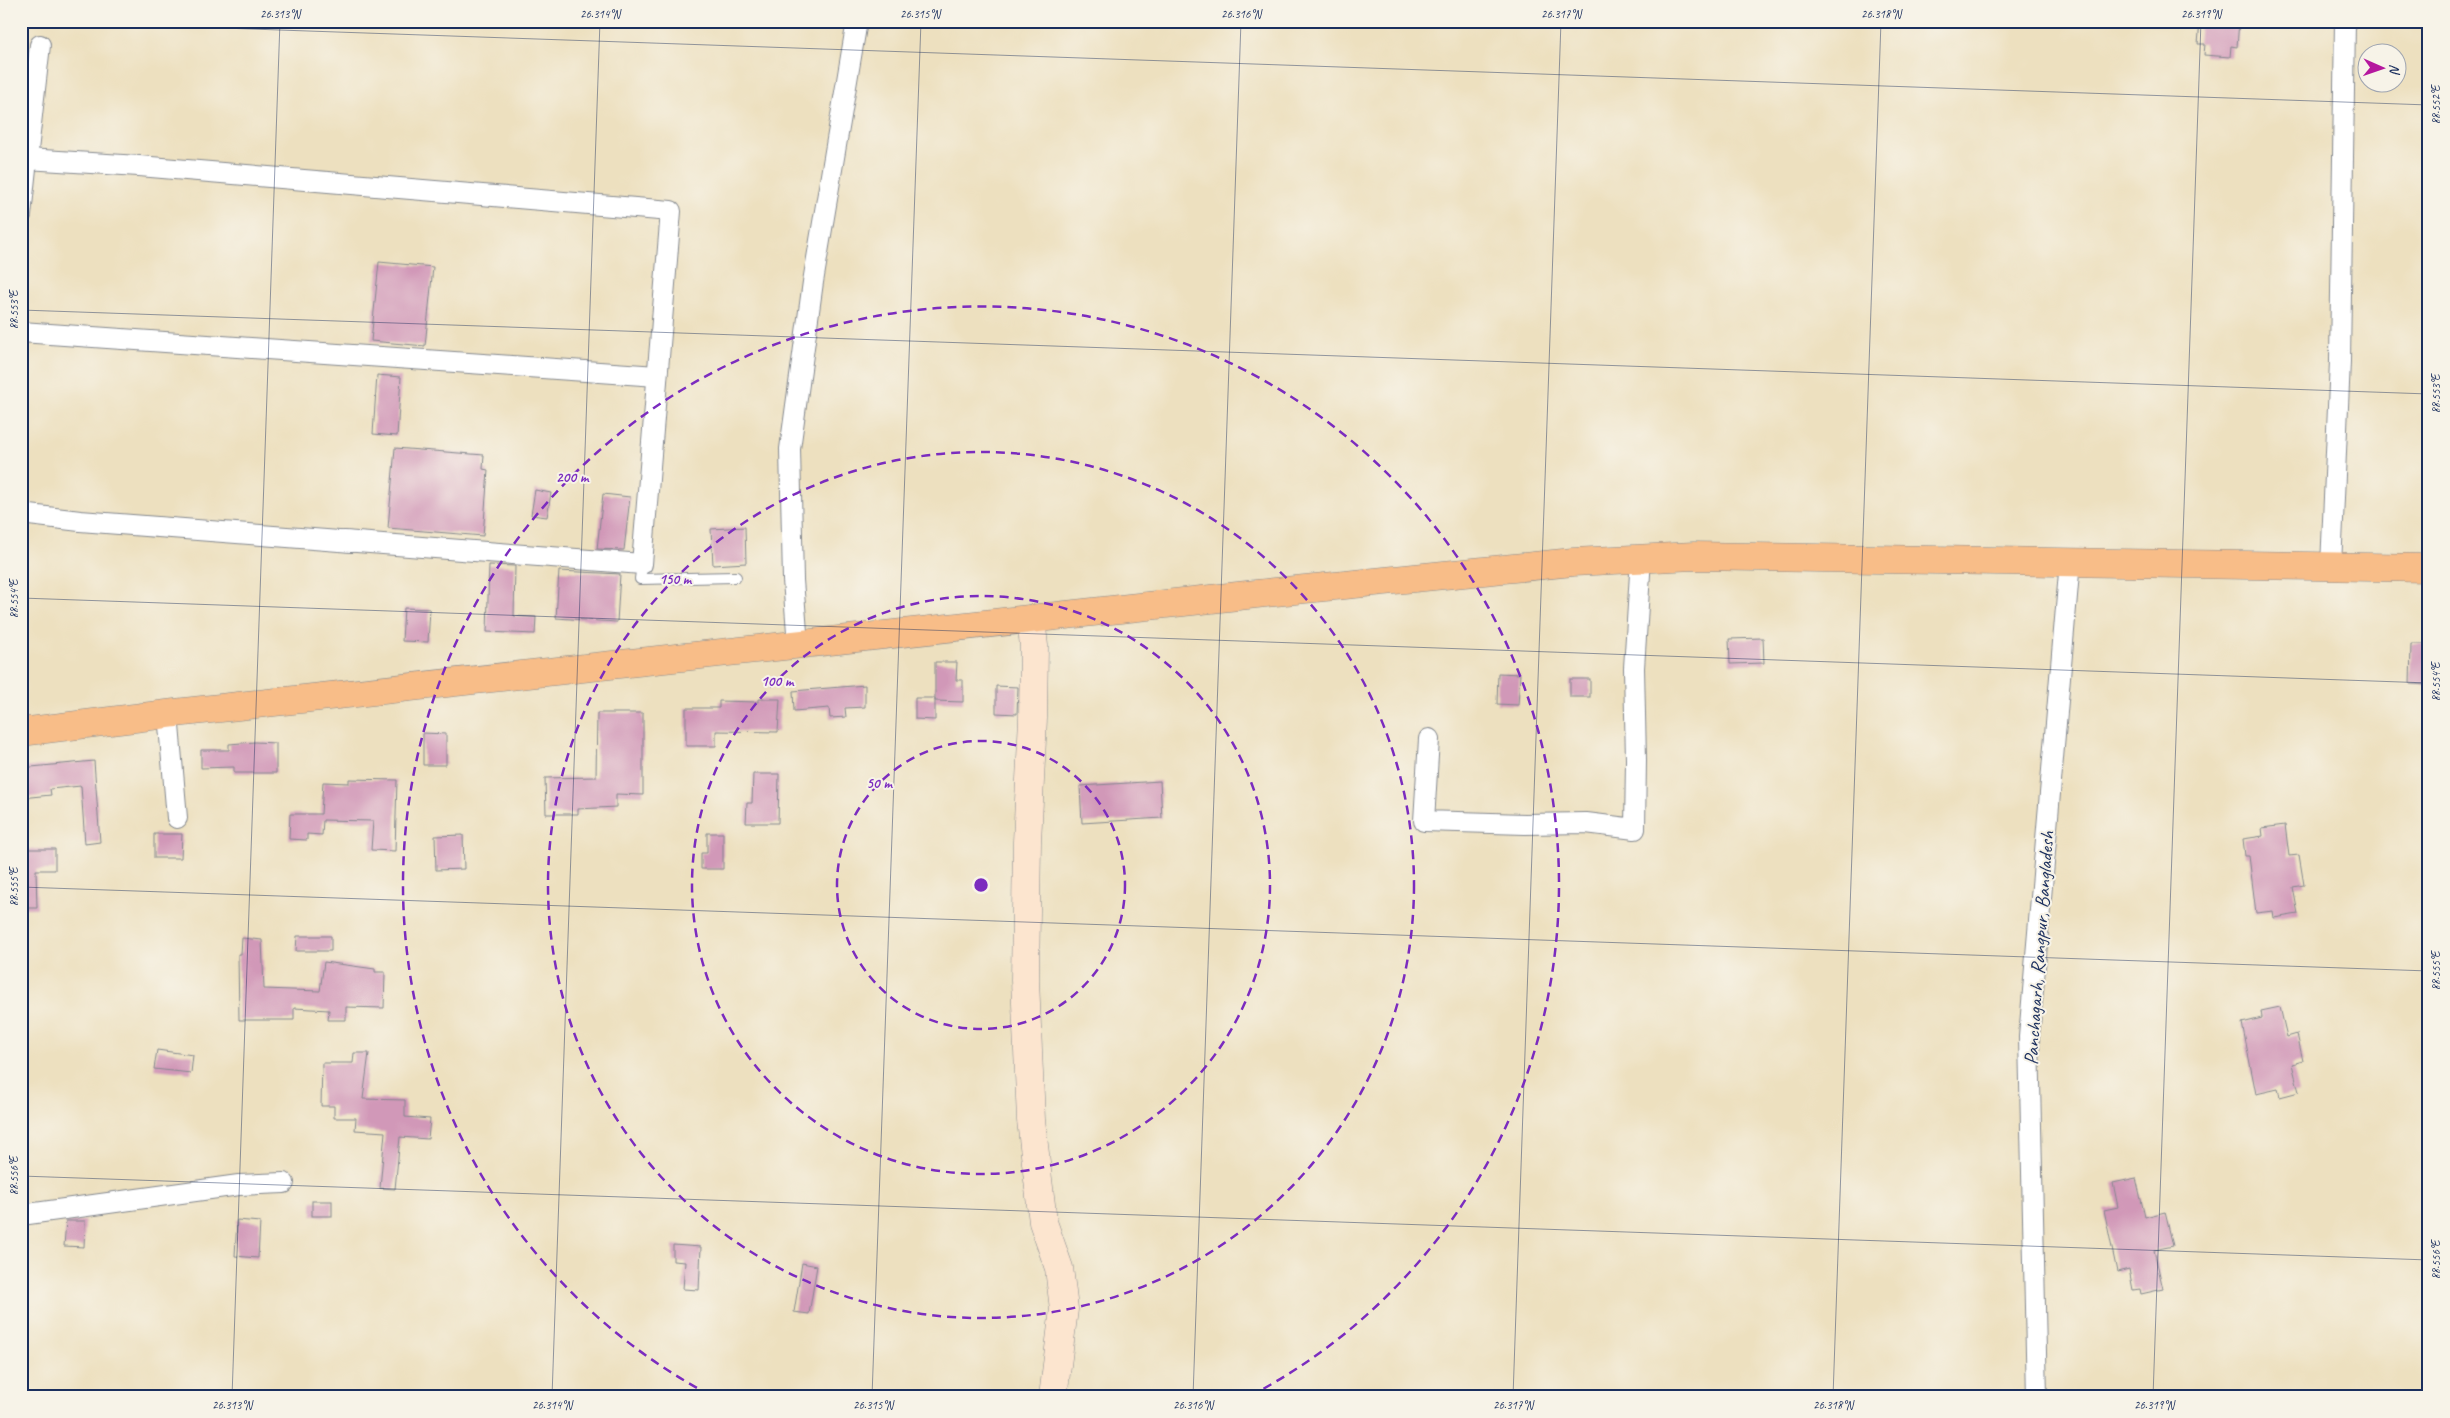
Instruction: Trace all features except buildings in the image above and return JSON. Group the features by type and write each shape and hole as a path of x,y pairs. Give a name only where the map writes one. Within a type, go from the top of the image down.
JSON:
{"highway":[{"path":"21,732 168,714 1468,572 1641,558 1694,556 2429,568"}],"street":[{"path":"798,645 793,580 790,449 813,282 857,21"},
{"path":"2331,566 2340,351 2345,21"},
{"path":"21,215 40,45"},
{"path":"21,514 98,523 642,564 671,210 158,168 27,160"},
{"path":"21,332 657,376"},
{"path":"1429,738 1424,821 1525,824 1586,822 1635,829 1634,668 1641,558"},
{"name":"Panchagarh, Rangpur, Bangladesh","path":"2037,1397 2029,1037 2070,561"},
{"path":"1031,619 1034,646 1033,718 1027,842 1025,980 1031,1120 1044,1222 1059,1268 1064,1309 1053,1397"},
{"path":"168,714 177,818"},
{"path":"21,1215 220,1187 284,1183"}],"lane":[{"path":"642,564 640,579 736,577"}]}
